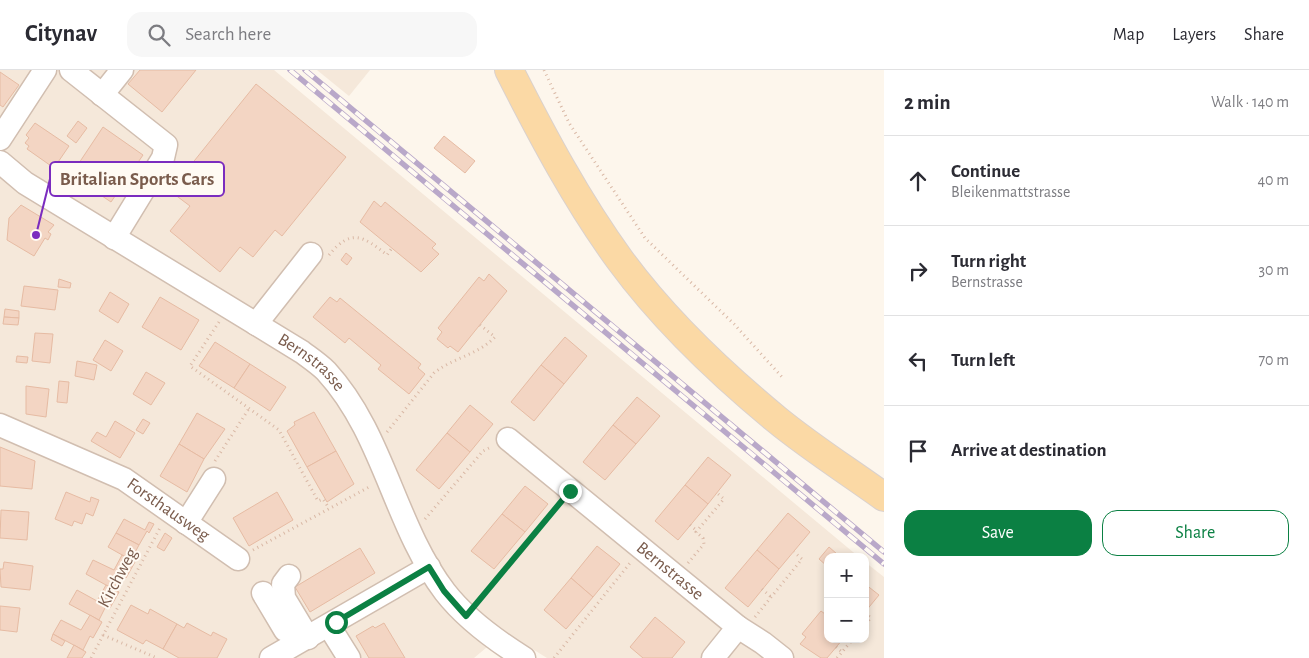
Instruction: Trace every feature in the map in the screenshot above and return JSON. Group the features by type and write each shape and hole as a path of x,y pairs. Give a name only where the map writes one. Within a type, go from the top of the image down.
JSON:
{"main road":[{"path":"509,70 540,130 587,210 620,260 655,302 729,378 778,421 884,497"}],"street":[{"path":"0,139 45,70"},
{"path":"71,70 166,146 163,158 114,238"},
{"path":"102,95 122,70"},
{"name":"Bernstrasse","path":"3,171 302,352 326,371 351,404 388,477 412,535 444,591 466,616 524,658"},
{"path":"261,327 314,263"},
{"name":"Forsthausweg","path":"0,424 124,479 238,559"},
{"name":"Bernstrasse","path":"508,440 741,629 763,642 782,658"},
{"path":"178,517 214,479"},
{"path":"271,658 330,626 429,567"},
{"path":"289,576 283,584 284,598 301,642"},
{"path":"263,593 301,642"},
{"path":"330,626 349,658"},
{"path":"698,658 741,629"}],"path":[{"path":"544,70 569,123 645,238 734,324 782,376"},
{"path":"314,263 339,242 357,236 367,239 387,255 392,248"},
{"path":"228,308 190,366 279,430 318,502 323,499 329,508"},
{"path":"374,448 434,373 442,366 489,343 494,337 480,325"},
{"path":"412,535 483,451 508,440"},
{"path":"238,559 388,477"},
{"path":"466,616 570,491"},
{"path":"697,531 724,499 717,493"},
{"name":"Kirchweg","path":"90,658 178,517"},
{"path":"676,577 704,544 703,538 690,525"},
{"path":"554,658 642,549"},
{"path":"741,629 771,597 802,559 794,552"},
{"path":"762,590 771,597"},
{"path":"103,635 157,658"},
{"path":"837,658 850,643"},
{"path":"836,647 842,652"}],"shaded area":[{"path":"0,70 274,70 854,553 824,553 824,643 869,643 869,565 884,577 884,658 547,658 505,632 474,658 0,658"},
{"path":"317,70 370,70 349,96"}],"building":[{"path":"140,70 196,70 162,112 128,84"},
{"path":"0,72 19,85 3,107 0,105"},
{"path":"256,84 346,157 282,236 275,230 253,257 240,247 220,272 170,231 190,206 170,191"},
{"path":"78,121 87,128 76,143 67,136"},
{"path":"35,123 69,146 54,168 27,149 29,146 25,143 29,138 26,135"},
{"path":"103,127 143,155 111,202 71,175"},
{"path":"444,136 475,161 465,173 434,148"},
{"path":"374,201 381,207 385,202 436,244 432,248 439,254 421,272 360,222"},
{"path":"21,205 54,225 48,232 51,234 48,240 45,238 34,256 7,240 9,218"},
{"path":"346,253 352,258 347,265 341,260"},
{"path":"489,274 507,291 458,352 450,346 448,348 437,339 442,332 438,328 479,277 484,281"},
{"path":"59,279 71,283 70,288 58,287"},
{"path":"24,286 58,290 55,310 21,306"},
{"path":"110,292 129,304 118,323 99,311"},
{"path":"160,297 199,320 181,350 142,327"},
{"path":"330,297 337,302 340,298 421,364 418,368 425,374 409,394 378,369 381,365 349,338 345,343 313,317"},
{"path":"5,309 19,311 19,318 4,317"},
{"path":"4,317 19,318 18,325 3,324"},
{"path":"35,333 53,334 50,363 32,361"},
{"path":"565,337 587,356 564,384 541,365"},
{"path":"105,340 123,351 111,371 93,360"},
{"path":"215,342 250,364 234,388 199,366"},
{"path":"17,356 28,357 27,363 16,362"},
{"path":"77,361 97,365 94,380 75,376"},
{"path":"250,364 286,387 270,411 234,388"},
{"path":"541,365 564,384 534,421 511,402"},
{"path":"146,372 165,383 151,405 133,394"},
{"path":"59,381 69,382 67,403 57,402"},
{"path":"26,386 49,389 46,417 26,414"},
{"path":"637,397 660,416 636,444 613,425"},
{"path":"470,405 493,424 470,452 447,433"},
{"path":"314,412 336,451 307,467 287,431 295,425 294,422"},
{"path":"197,413 225,429 204,459 179,444"},
{"path":"143,419 150,423 143,434 136,430"},
{"path":"115,421 135,433 120,458 91,441 97,432 106,437"},
{"path":"613,425 636,444 605,480 583,462"},
{"path":"447,433 470,452 439,489 416,470"},
{"path":"179,444 204,459 187,492 160,476"},
{"path":"0,447 35,461 32,489 0,486"},
{"path":"336,451 354,484 327,502 307,467"},
{"path":"708,457 731,475 708,504 685,485"},
{"path":"685,485 708,504 678,540 655,521"},
{"path":"525,486 548,504 525,532 502,514"},
{"path":"66,492 90,502 91,497 99,500 93,516 86,513 82,524 74,521 72,526 55,519"},
{"path":"277,492 293,520 249,546 233,518"},
{"path":"1,510 29,512 27,540 0,538"},
{"path":"788,513 810,532 779,569 757,550"},
{"path":"502,514 525,532 494,569 471,551"},
{"path":"124,519 145,530 149,522 154,524 149,533 147,531 139,545 116,533"},
{"path":"116,533 139,545 131,560 108,547"},
{"path":"165,533 172,538 164,551 157,547"},
{"path":"597,546 620,564 593,597 571,578"},
{"path":"829,547 836,553 824,553"},
{"path":"360,548 375,573 310,612 295,587"},
{"path":"757,550 779,569 748,607 725,588"},
{"path":"824,553 824,563 819,559"},
{"path":"122,555 135,562 126,578 123,576 115,590 86,574 93,560 114,570"},
{"path":"4,562 33,566 30,590 1,587 0,569 3,569"},
{"path":"571,578 593,597 566,629 544,610"},
{"path":"106,585 119,592 110,608 106,606 99,620 69,604 77,590 97,601"},
{"path":"869,587 879,595 869,607"},
{"path":"131,605 148,614 150,609 177,624 163,649 146,640 143,644 117,630"},
{"path":"0,606 20,608 17,632 0,630"},
{"path":"821,611 824,613 824,643 840,643 827,658 821,658 800,644 806,637 802,634"},
{"path":"90,615 102,622 93,638 90,636 83,650 53,634 61,620 81,630"},
{"path":"655,617 685,642 672,658 643,658 630,647"},
{"path":"187,623 211,636 213,632 227,639 217,658 179,658 163,649 177,624 184,628"},
{"path":"384,623 405,658 369,658 356,636 373,626 375,628"},
{"path":"53,634 65,641 62,646 51,640"},
{"path":"74,645 86,652 82,658 67,658"}],"railway":[{"path":"290,70 884,564"},
{"path":"305,70 884,552"}],"place":[{"name":"Britalian Sports Cars","path":"36,235"}],"route":[{"path":"336,622 429,567 444,591 466,616 570,491"}]}
